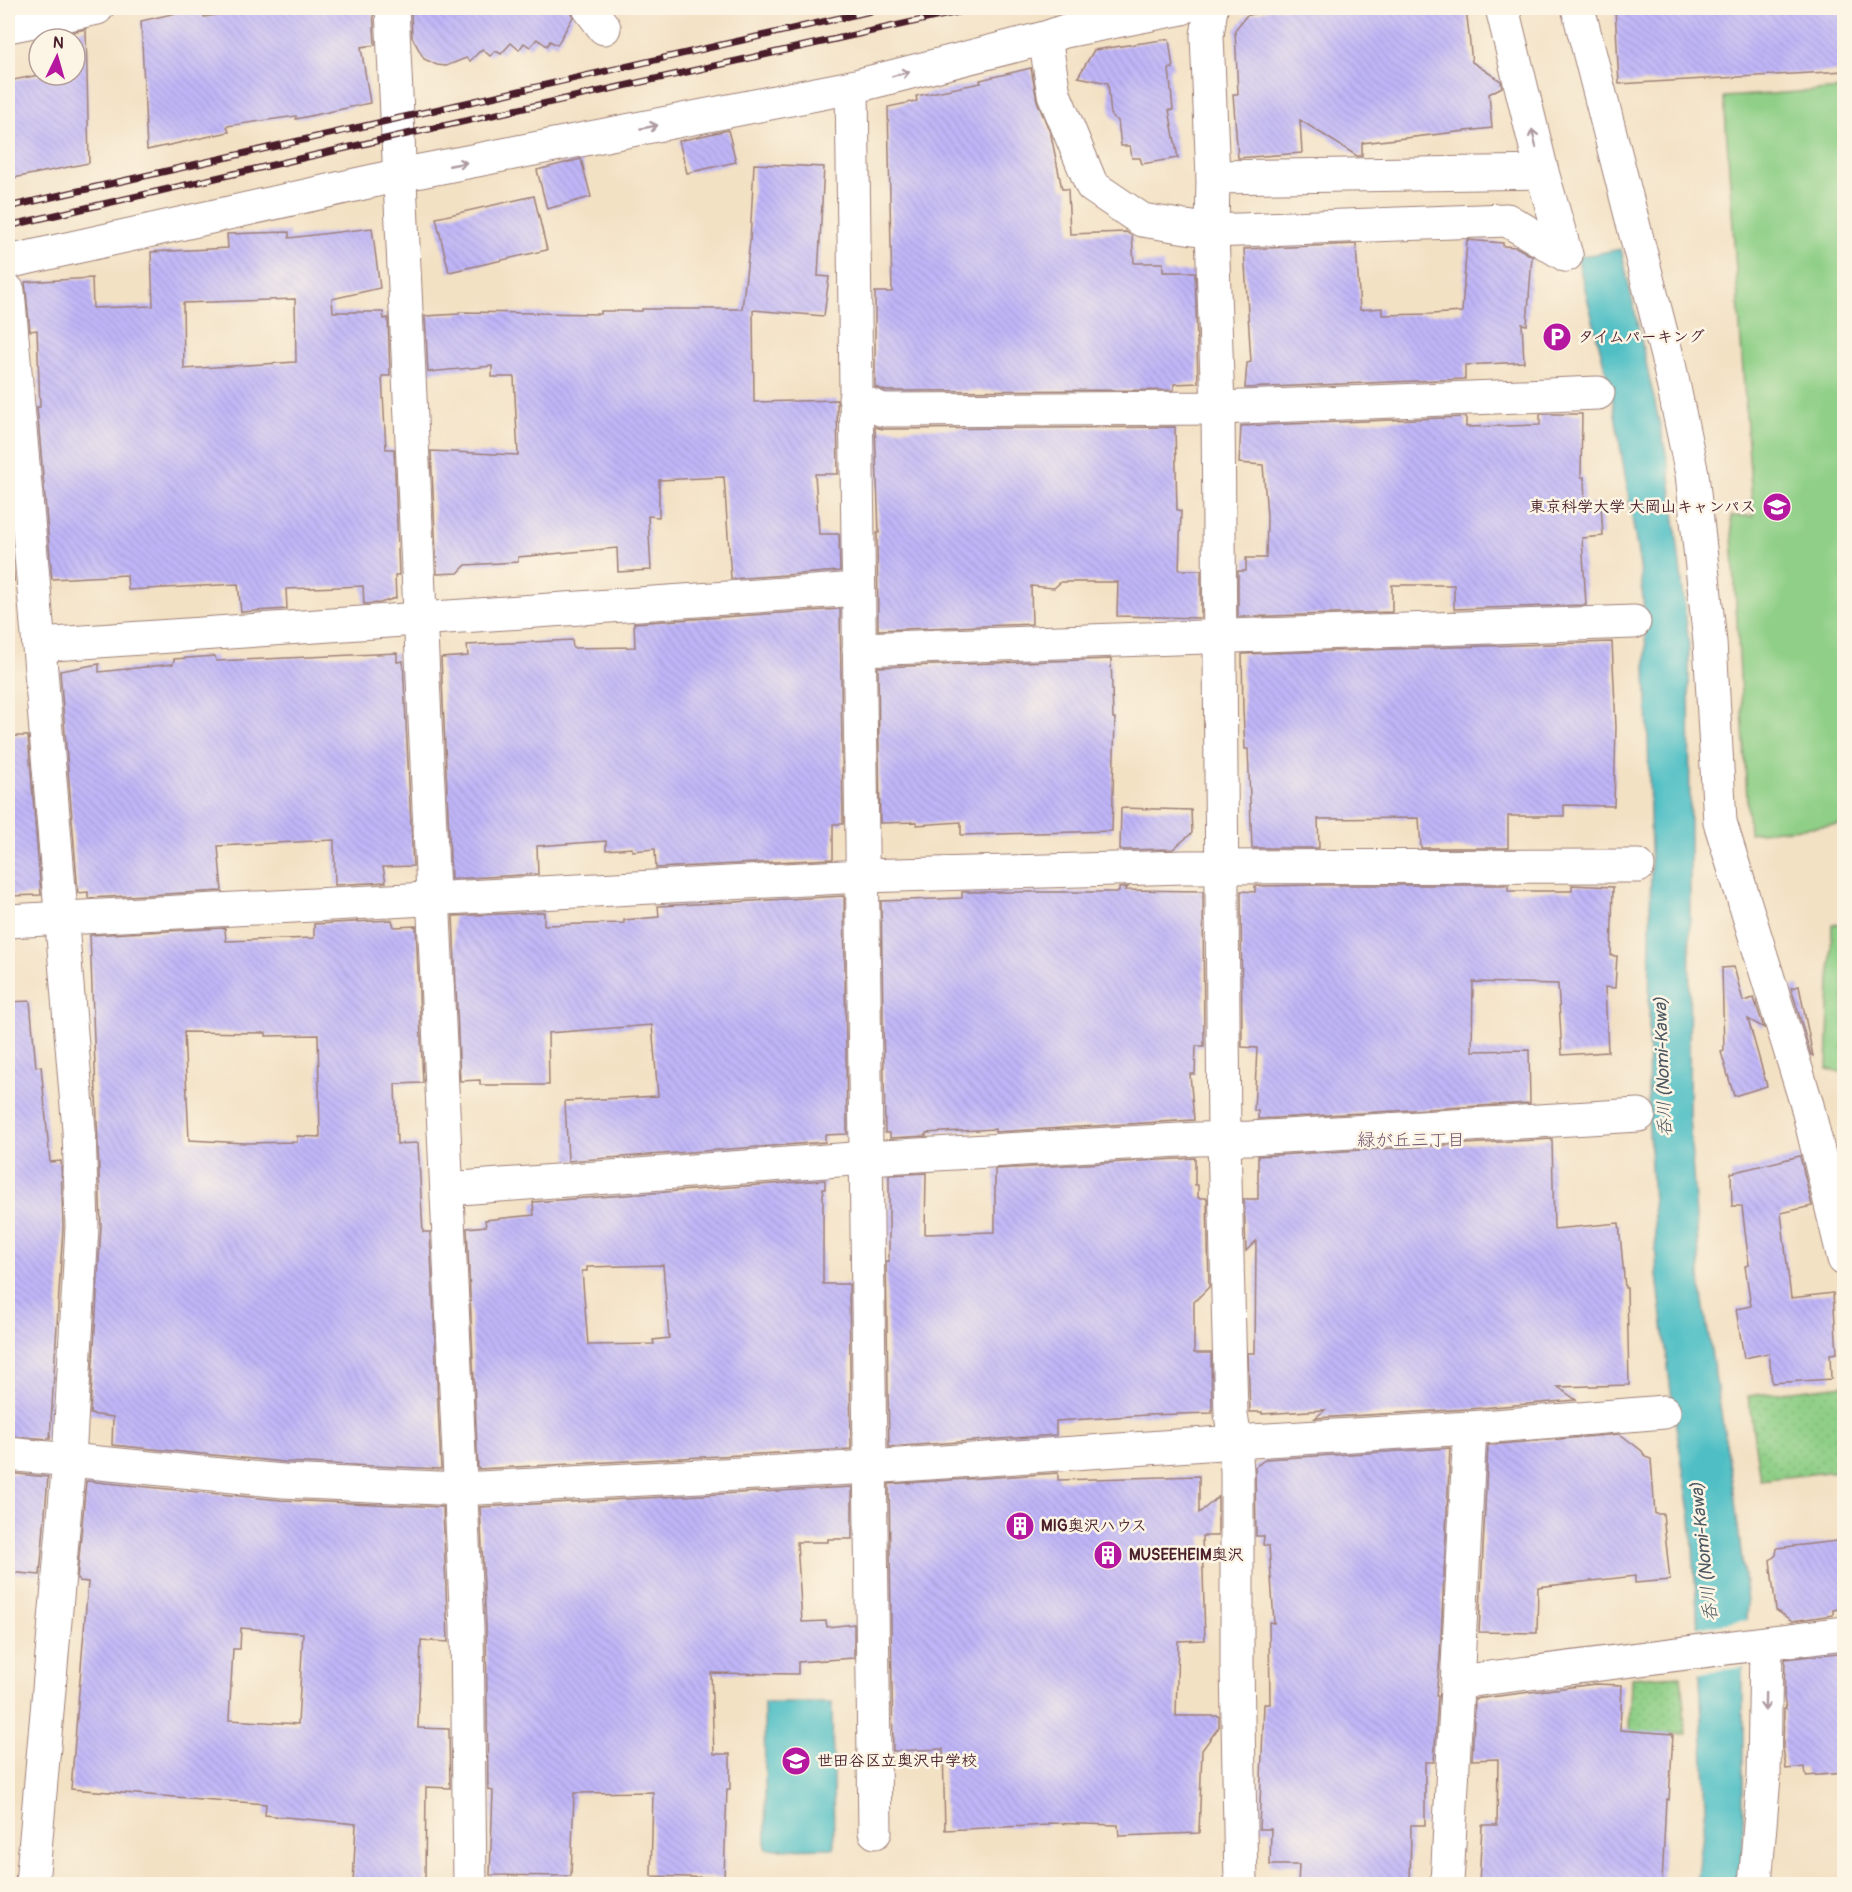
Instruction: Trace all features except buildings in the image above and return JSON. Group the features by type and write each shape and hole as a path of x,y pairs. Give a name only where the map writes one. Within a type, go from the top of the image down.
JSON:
{"street":[{"path":"8,26 97,8"},
{"path":"392,8 467,1628 470,1884"},
{"path":"8,262 400,175 852,87 1065,31 1182,8"},
{"path":"1211,8 1207,36 1213,177 1212,231 1218,408 1224,1139 1231,1414 1235,1442 1241,1884"},
{"path":"1045,38 1054,94 1092,186 1142,220 1212,231 1507,220 1566,255 1542,172 1502,8"},
{"path":"1578,8 1669,364 1692,474 1710,642 1720,822 1807,1105 1840,1248 1845,1259"},
{"path":"852,87 875,1832"},
{"path":"1213,177 1542,172"},
{"path":"8,291 79,1130 82,1227 69,1460 32,1884"},
{"path":"855,399 883,410 1218,408 1598,393"},
{"path":"39,645 858,589"},
{"path":"859,649 1634,622"},
{"path":"8,921 862,876 1223,867 1638,866"},
{"path":"447,1189 866,1158 1639,1114"},
{"path":"8,1454 283,1481 460,1489 870,1467 1470,1428 1664,1412"},
{"path":"1447,1884 1470,1428"},
{"path":"1458,1682 1845,1633"},
{"path":"1755,1884 1764,1777 1762,1643"}],"green space":[{"path":"1844,89 1844,824 1749,833 1731,516 1753,516 1724,97"},
{"path":"1832,924 1844,924 1844,1073 1827,1069"},
{"path":"1844,1385 1844,1470 1760,1480 1748,1396"},
{"path":"1681,1675 1686,1734 1629,1733 1631,1678"}],"water":[{"name":"呑川 (Nomi-Kawa)","path":"1621,249 1669,467 1689,646 1689,1116 1701,1289 1734,1493 1747,1602 1743,1673 1743,1884 1697,1884 1706,1807 1697,1611 1691,1517 1673,1408 1657,1275 1648,1111 1651,853 1645,623 1640,566 1612,396 1577,257"},
{"path":"764,1703 832,1703 834,1848 766,1849"}],"pier":[{"path":"1749,1620 1746,1667 1697,1673 1695,1627"}],"railway":[{"path":"8,207 884,8"},
{"path":"8,226 398,136 976,8"}],"place":[{"name":"タイムパーキング","path":"1557,337"},
{"name":"東京科学大学 大岡山キャンパス","path":"1777,507"},
{"name":"MIG奥沢ハウス","path":"1020,1526"},
{"name":"MUSEEHEIM奥沢","path":"1108,1555"},
{"name":"世田谷区立奥沢中学校","path":"796,1761"}],"district":[{"name":"緑が丘三丁目","path":"1411,1140"}]}
